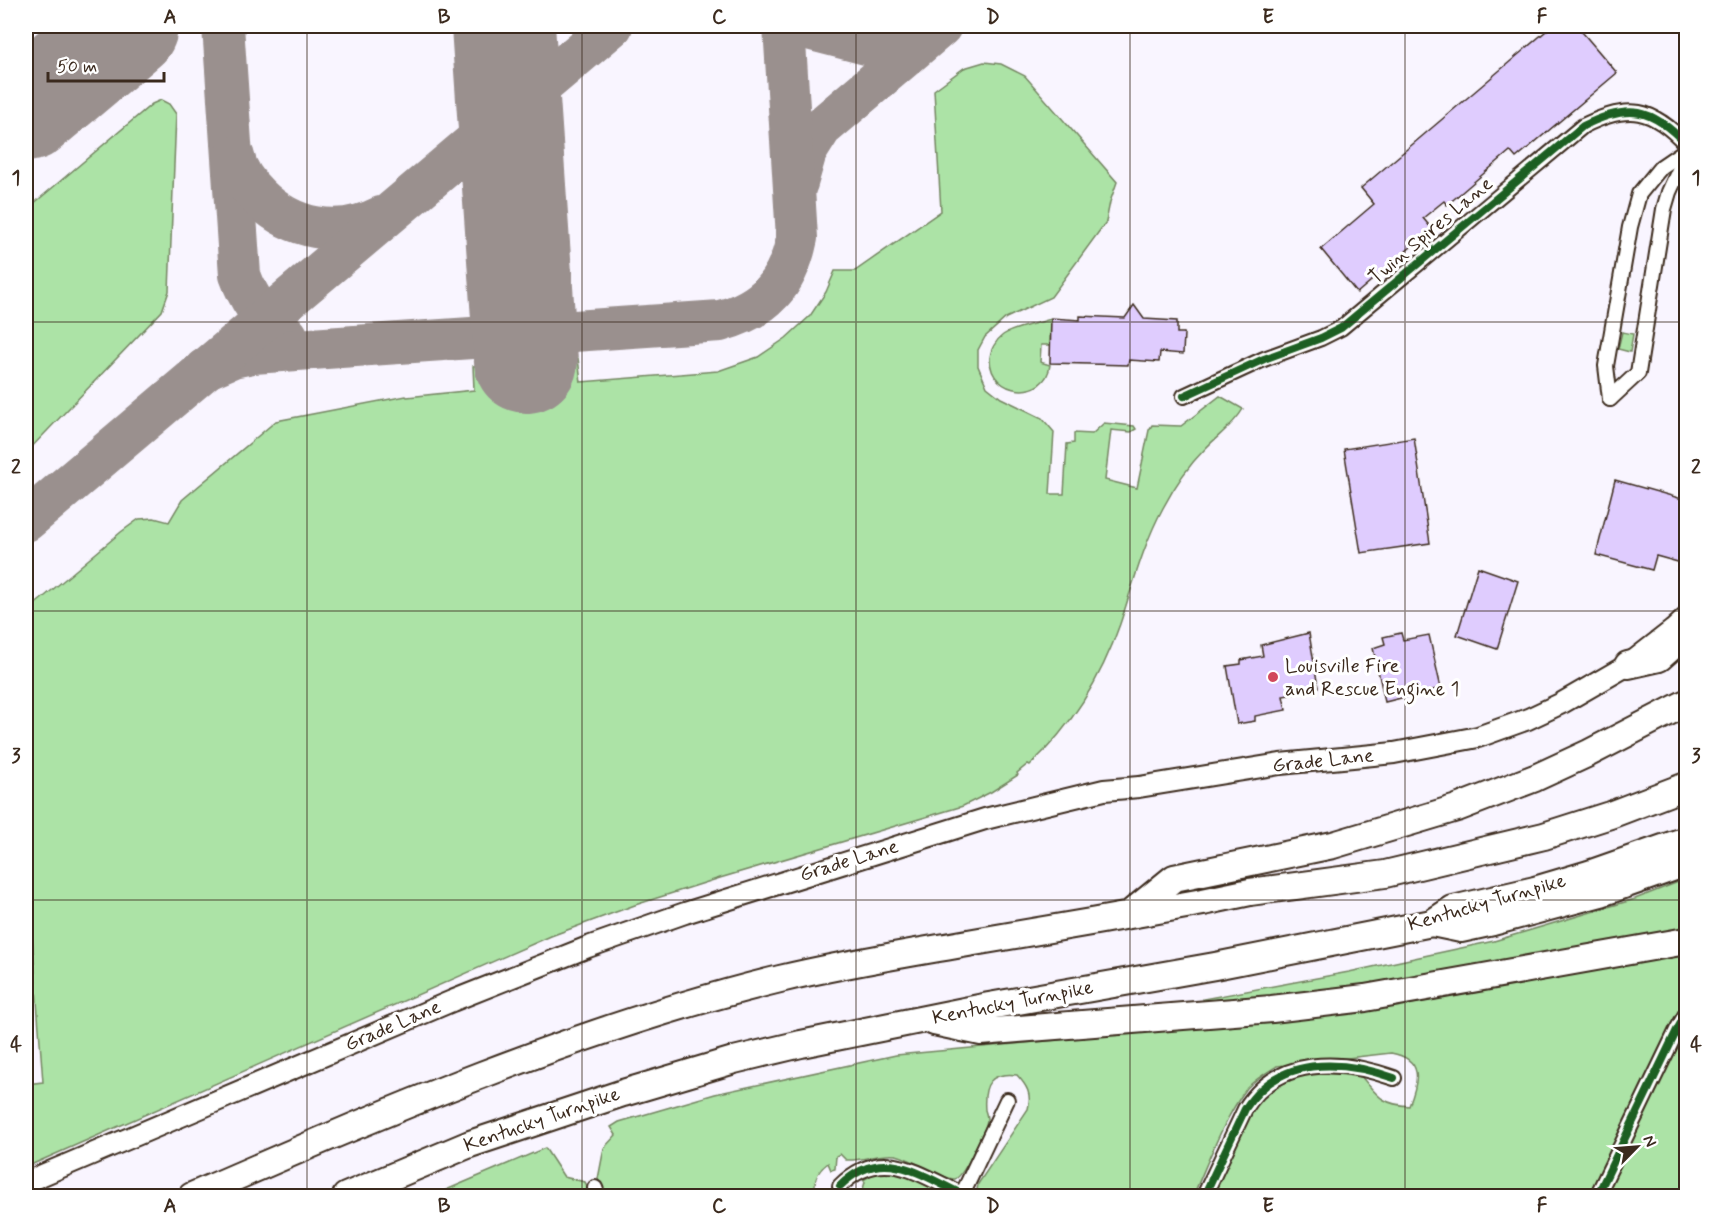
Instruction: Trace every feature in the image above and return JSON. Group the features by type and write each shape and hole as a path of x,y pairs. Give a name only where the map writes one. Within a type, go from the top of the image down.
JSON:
{"highway":[{"path":"1628,665 1659,658 1686,634"},
{"path":"1129,915 1174,878 1333,845 1456,808 1535,778 1654,722 1686,703"},
{"path":"192,1197 360,1123 477,1076 642,1018 779,979 880,957 1250,892 1396,871 1544,836 1610,815 1686,786"},
{"name":"Kentucky Turnpike","path":"346,1197 470,1144 652,1083 801,1044 1432,923 1453,909 1562,882 1616,866 1686,840"},
{"path":"1432,923 1461,929 1493,922 1601,893 1686,863"},
{"path":"925,1020 981,1032 1272,1009 1408,991 1686,941"}],"main road":[{"name":"Grade Lane","path":"26,1182 452,1001 588,947 684,913 985,819 1079,796 1280,764 1394,753 1478,737 1554,707 1628,665 1686,618"}],"street":[{"name":"Twin Spires Lane","path":"1184,396 1264,359 1321,338 1341,328 1583,126 1618,113 1648,114 1668,126 1686,144"},
{"path":"1686,150 1661,167 1639,194 1630,227 1606,366 1610,399 1638,373 1664,209 1686,155"},
{"path":"1597,1197 1686,1014"},
{"path":"1204,1197 1245,1109 1264,1085 1282,1075 1315,1066 1337,1066 1376,1072 1394,1078"},
{"path":"840,1186 863,1169 893,1164 964,1196 1007,1100"}],"green space":[{"path":"984,62 1001,64 1025,76 1117,182 1106,222 1051,297 1006,318 985,337 978,350 978,366 987,387 1001,398 1042,418 1054,432 1050,494 1064,494 1067,444 1074,443 1074,433 1092,434 1104,423 1134,426 1136,429 1131,432 1111,430 1105,480 1137,488 1152,425 1181,426 1220,396 1243,409 1193,462 1167,500 1144,551 1104,664 1084,700 1059,734 1030,765 1028,764 1017,773 1018,775 963,806 720,878 635,905 551,936 26,1167 26,1084 43,1082 26,854 26,612 139,519 154,518 169,522 182,500 276,421 406,396 474,390 473,366 578,358 581,382 718,371 758,357 786,338 810,316 826,292 835,271 855,271 941,211 934,90 964,68"},
{"path":"161,100 169,104 176,114 169,291 162,311 26,453 26,210 152,104"},
{"path":"1051,319 1050,345 1041,345 1040,362 1050,365 1046,377 1039,385 1018,390 999,381 992,372 990,359 992,349 998,340 1013,330"},
{"path":"1622,332 1633,334 1630,352 1618,349"},
{"path":"1686,879 1686,934 1370,988 1205,1007 1203,999 1349,972 1494,941 1635,899"},
{"path":"1686,954 1686,1001 1591,1196 1212,1196 1246,1121 1270,1090 1286,1080 1312,1072 1357,1072 1384,1100 1409,1106 1416,1080 1414,1066 1402,1056 1391,1053 1277,1066 1257,1079 1247,1088 1231,1113 1193,1196 984,1195 977,1190 978,1184 1028,1109 1028,1091 1017,1075 994,1078 987,1087 985,1093 986,1124 969,1162 955,1179 944,1177 896,1155 846,1160 840,1154 836,1156 835,1169 831,1170 828,1163 818,1174 815,1182 817,1196 605,1196 598,1179 604,1148 616,1135 611,1127 619,1122 715,1094 896,1055 1305,1017 1411,1004"},
{"path":"1686,1022 1686,1196 1603,1196"},
{"path":"545,1148 564,1177 585,1182 592,1196 432,1196"},
{"path":"891,1171 950,1196 861,1196 865,1182 863,1180 877,1172"}],"building":[{"path":"1552,26 1577,26 1617,73 1516,158 1510,151 1447,205 1444,201 1423,218 1432,229 1357,293 1321,249 1374,204 1361,188"},
{"path":"1134,305 1144,319 1177,321 1177,333 1184,333 1183,354 1160,352 1159,362 1129,360 1128,365 1050,363 1051,318 1080,320 1080,316 1125,318"},
{"path":"1414,438 1430,543 1361,553 1344,449"},
{"path":"1615,480 1686,500 1685,564 1656,556 1652,570 1596,555"},
{"path":"1478,567 1518,581 1497,649 1457,635"},
{"name":"Louisville Fire and Rescue Engine 1","path":"1309,633 1318,687 1283,696 1286,710 1255,716 1255,721 1237,724 1227,666 1241,664 1241,660 1263,656 1261,645"},
{"path":"1401,633 1403,640 1429,635 1441,688 1385,702 1373,648 1385,644 1383,637"}],"taxiway":[{"path":"223,26 240,275 258,310 287,336"},
{"path":"26,521 612,26"},
{"path":"205,369 233,357 253,353 720,321 750,309 772,292 781,281 788,268 797,238 784,26"},
{"path":"796,26 866,44 888,45 929,34"},
{"path":"797,183 806,152 821,128 941,26"},
{"path":"234,157 243,178 258,196 271,207 300,223 332,229 348,228 381,217"}],"runway":[{"path":"26,110 126,26"},
{"path":"503,26 526,361"}],"cycle path":[{"path":"1184,396 1264,359 1321,338 1341,328 1583,126 1614,114 1639,113 1651,116 1662,123 1686,144"},
{"path":"1597,1196 1686,1014"},
{"path":"1204,1196 1245,1109 1259,1092 1275,1079 1293,1071 1332,1065 1353,1067 1394,1078"},
{"path":"840,1186 856,1173 872,1167 887,1165 902,1167 918,1173 966,1196"}],"place":[{"name":"Louisville Fire and Rescue Engine 1","path":"1273,677"}]}
